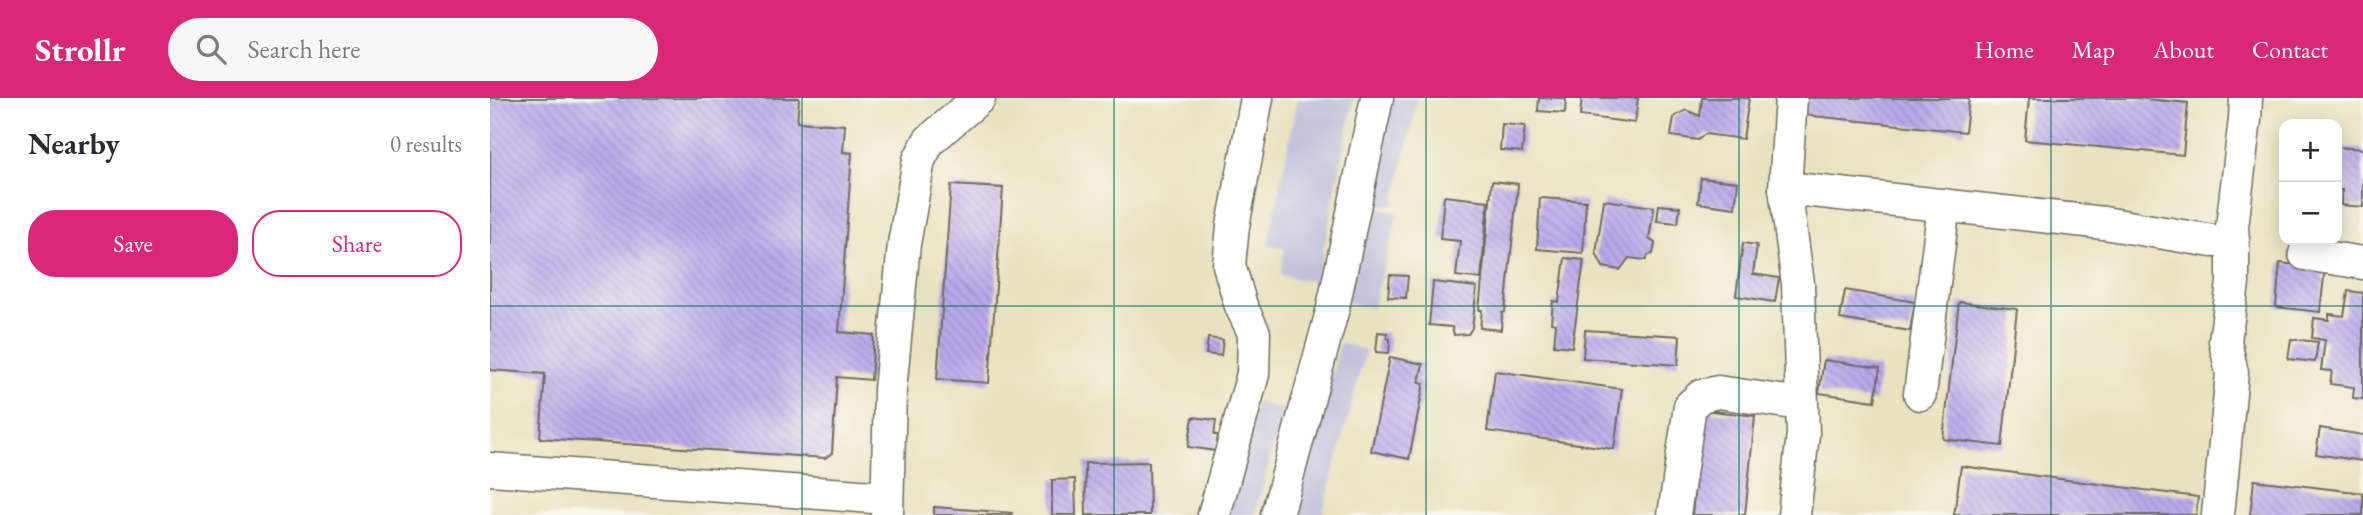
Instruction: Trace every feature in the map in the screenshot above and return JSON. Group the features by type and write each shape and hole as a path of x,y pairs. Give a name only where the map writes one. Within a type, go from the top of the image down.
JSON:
{"street":[{"path":"490,469 887,506 891,377 904,244 919,160 929,141 979,98"},
{"path":"1213,515 1254,374 1254,333 1241,306 1229,265 1233,226 1257,98"},
{"path":"1277,515 1333,308 1377,98"},
{"path":"1791,98 1784,188 1798,284 1803,434 1794,515"},
{"path":"2218,515 2232,373 2225,341 2233,283 2232,227 2246,98"},
{"path":"1784,188 2104,223 2233,242"},
{"path":"1920,394 1944,205"},
{"path":"2305,254 2363,263"},
{"path":"1674,515 1690,406 1701,396 1718,392 1801,404"}],"shaded area":[{"path":"1298,98 1354,98 1317,283 1280,275 1285,249 1268,245"},
{"path":"1389,98 1418,98 1394,206 1367,201"},
{"path":"1371,205 1398,213 1373,308 1346,302"},
{"path":"1340,343 1366,350 1322,515 1294,515"},
{"path":"1256,402 1283,409 1255,515 1227,515"}],"building":[{"path":"490,98 799,98 797,122 845,125 843,152 852,153 839,332 874,335 871,380 837,377 832,453 825,458 540,438 545,374 490,370"},
{"path":"1539,98 1566,98 1565,113 1538,111"},
{"path":"1582,98 1638,98 1635,123 1580,116"},
{"path":"1702,98 1749,98 1743,139 1705,134 1698,140 1671,136 1674,117 1686,110 1700,116"},
{"path":"1806,98 1969,98 1965,132 1804,115"},
{"path":"2029,98 2135,98 2188,103 2183,155 2025,140"},
{"path":"1502,124 1525,126 1522,152 1500,150"},
{"path":"2342,147 2363,149 2363,207 2342,205"},
{"path":"1701,178 1738,182 1735,208 1698,203"},
{"path":"1492,181 1518,184 1501,330 1480,328 1482,310 1479,310"},
{"path":"951,185 1003,188 989,383 937,379"},
{"path":"1444,196 1488,201 1481,279 1456,276 1460,241 1440,239"},
{"path":"1540,198 1586,201 1583,253 1537,249"},
{"path":"1604,200 1654,207 1649,239 1655,243 1653,254 1648,255 1646,260 1629,258 1620,270 1603,267 1596,253"},
{"path":"1659,205 1680,207 1678,223 1657,221"},
{"path":"1743,243 1757,245 1753,274 1779,278 1775,302 1736,296"},
{"path":"1565,258 1584,260 1572,347 1554,345 1556,324 1551,323 1553,301 1559,302"},
{"path":"2280,263 2325,268 2320,312 2276,307"},
{"path":"1390,275 1408,276 1406,298 1388,297"},
{"path":"1433,282 1477,287 1472,328 1468,334 1454,335 1452,327 1429,325"},
{"path":"1845,290 1915,302 1910,331 1840,319"},
{"path":"2348,291 2363,293 2363,399 2353,398 2354,387 2330,384 2332,371 2321,370 2325,340 2312,338 2314,318 2329,320 2329,314 2344,316"},
{"path":"1959,302 2017,309 2002,446 1943,439"},
{"path":"1585,330 1680,336 1678,365 1583,358"},
{"path":"1378,332 1387,333 1387,338 1390,339 1389,353 1376,352"},
{"path":"1208,338 1223,340 1221,356 1206,354"},
{"path":"2291,339 2318,342 2315,362 2288,359"},
{"path":"1390,357 1423,364 1419,382 1424,383 1409,459 1371,451"},
{"path":"1824,360 1880,368 1875,401 1819,393"},
{"path":"1495,371 1622,389 1614,449 1487,431"},
{"path":"1703,410 1755,416 1745,515 1692,515"},
{"path":"1193,417 1216,420 1216,451 1188,447"},
{"path":"2320,428 2363,435 2363,461 2316,454"},
{"path":"1149,462 1150,515 1086,515 1085,463"},
{"path":"1961,466 2198,497 2196,515 1954,515"},
{"path":"1075,479 1076,515 1052,515 1052,480"},
{"path":"2254,480 2363,493 2363,515 2250,515"},
{"path":"934,507 1012,513 934,515"}]}
